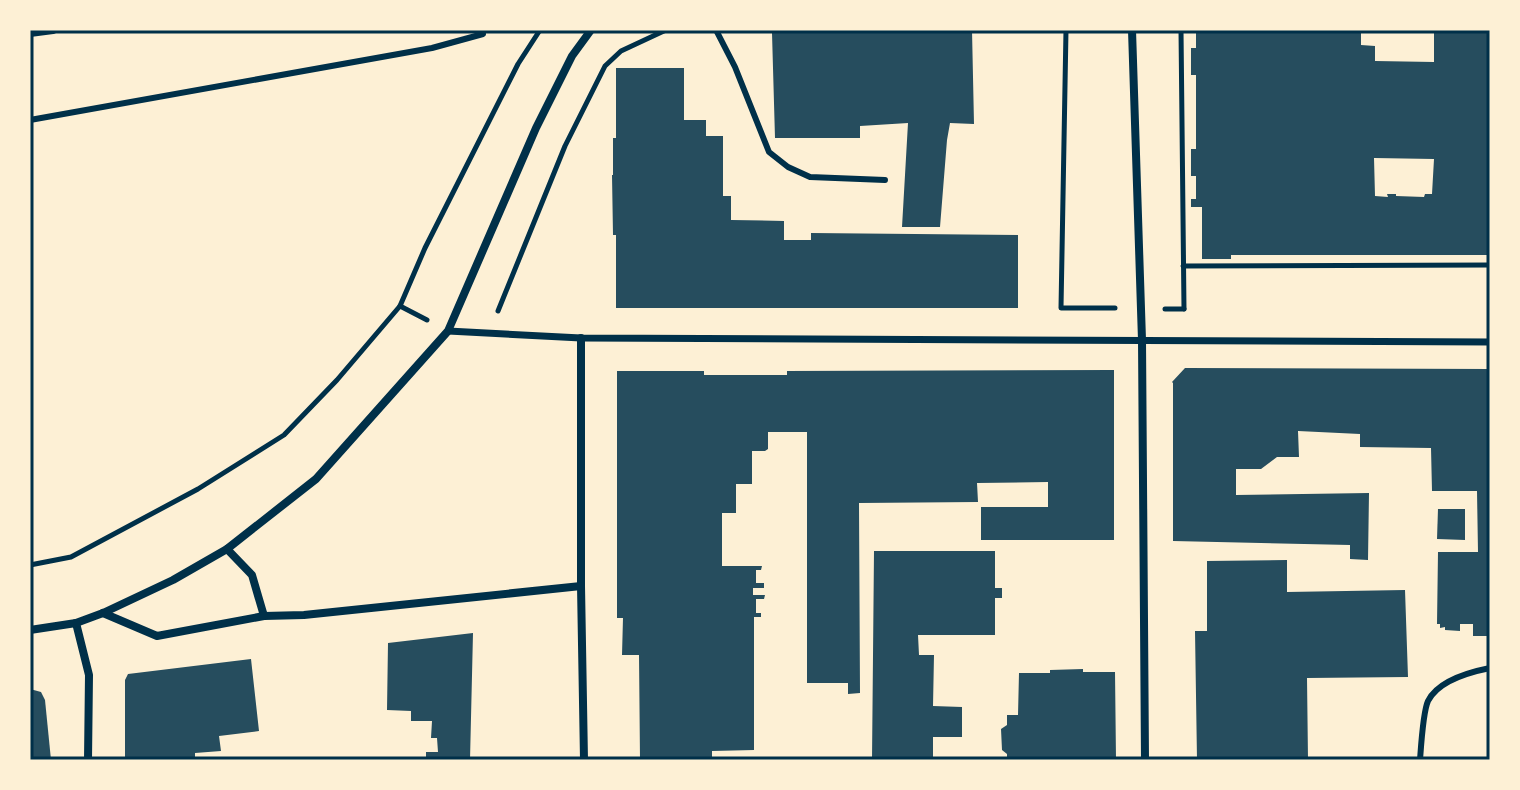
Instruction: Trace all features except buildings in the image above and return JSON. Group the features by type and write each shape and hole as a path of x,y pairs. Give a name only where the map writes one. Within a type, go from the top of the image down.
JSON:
{"street":[{"path":"30,33 53,30"},
{"path":"30,630 76,623 173,580 227,549 316,479 448,331 536,128 572,56 591,30"},
{"path":"1132,30 1142,340 1145,760"},
{"path":"448,331 581,338 1490,342"},
{"path":"581,338 584,760"},
{"path":"227,549 252,575 264,616"},
{"path":"103,613 157,636 264,616 304,615 581,586"},
{"path":"76,623 89,675 88,760"}],"lane":[{"path":"716,30 735,67 769,152 788,167 810,177 885,180"},
{"path":"30,120 432,48 483,34"},
{"path":"1420,760 1428,701 1454,679 1490,668"}],"path":[{"path":"30,565 71,557 198,489 284,435 326,391 400,306 425,248 511,77 540,30"},
{"path":"489,334 565,146 605,66 621,51 666,30"},
{"path":"1061,308 1066,30"},
{"path":"1181,30 1184,309"},
{"path":"1183,266 1490,265"}]}
